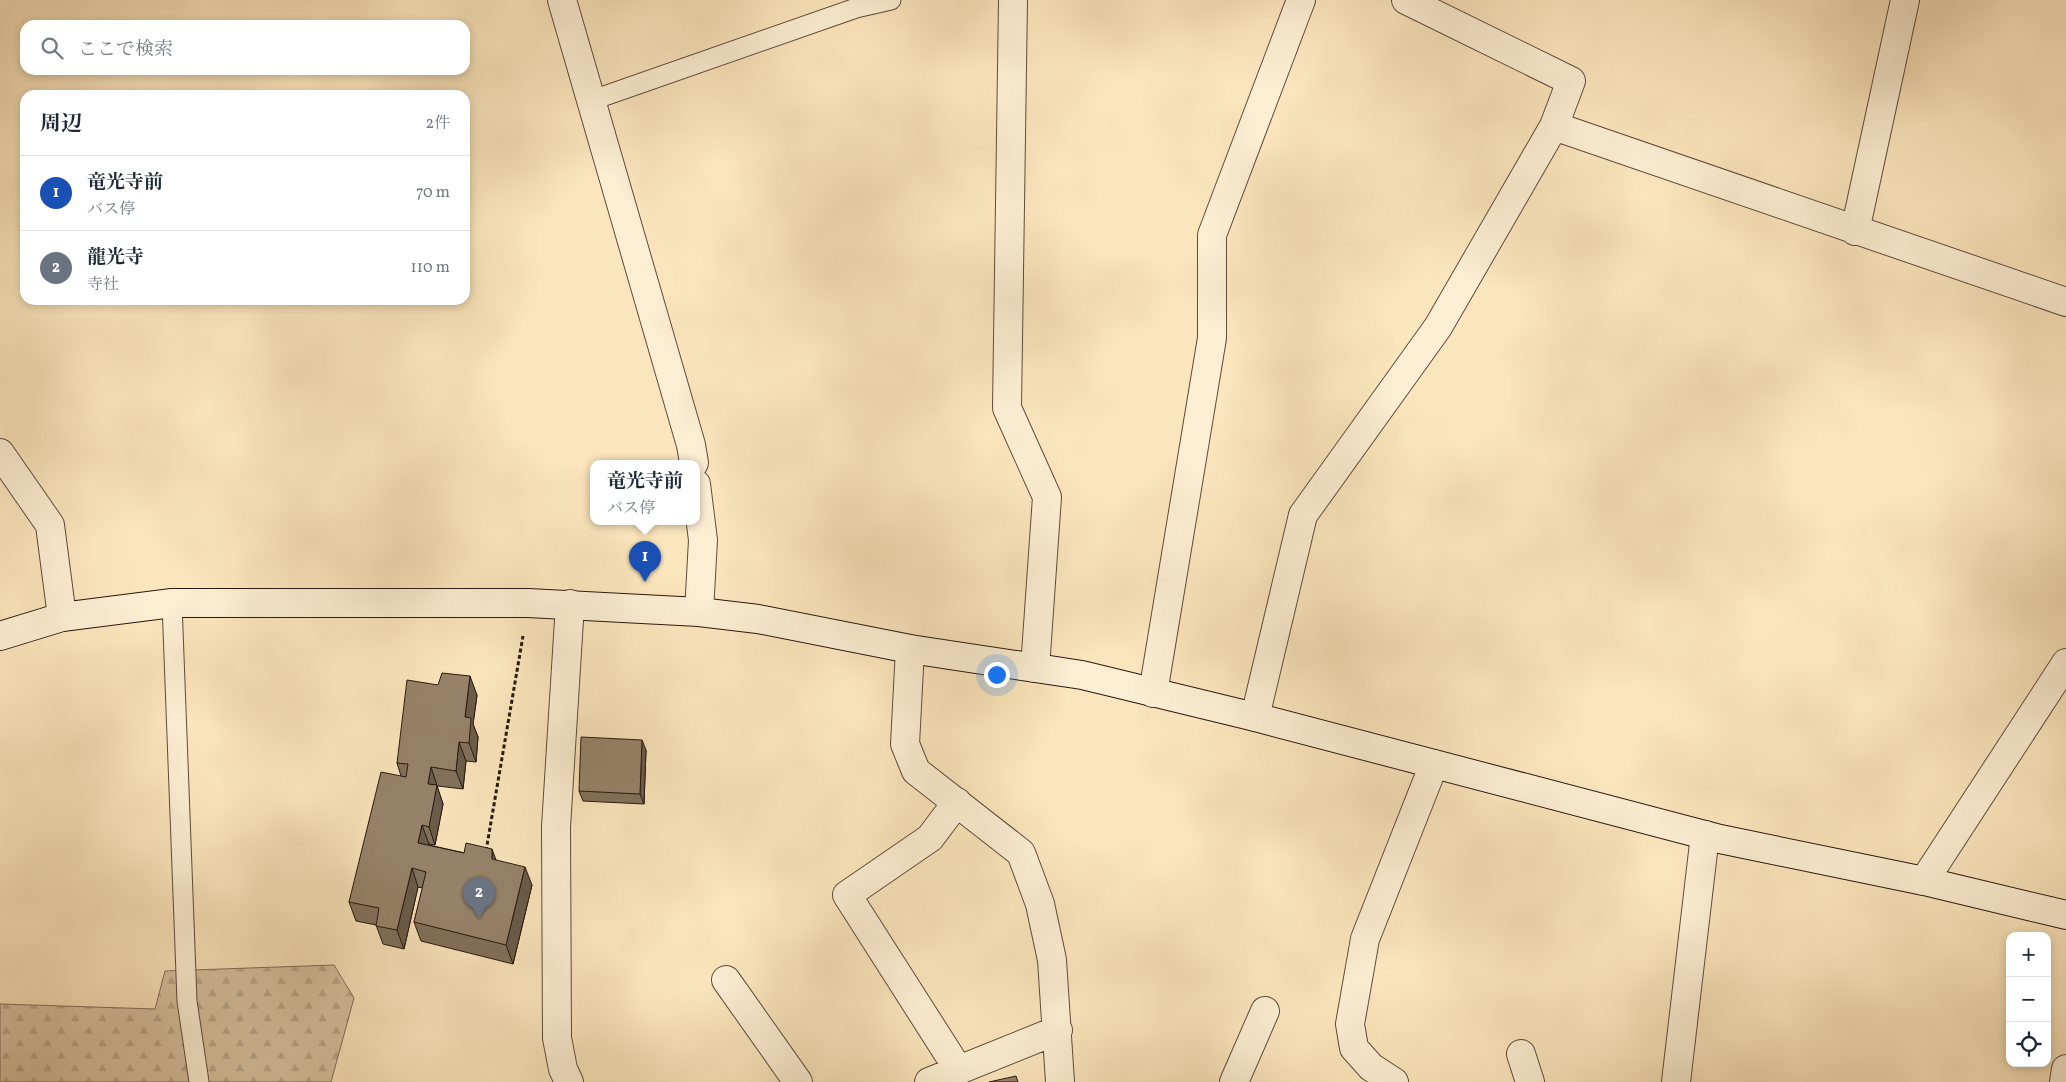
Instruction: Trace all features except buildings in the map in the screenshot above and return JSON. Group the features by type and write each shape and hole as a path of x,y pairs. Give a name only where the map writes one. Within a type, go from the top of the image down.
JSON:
{"street":[{"path":"562,0 691,445 694,460"},
{"path":"1013,0 1007,408 1047,497 1036,668"},
{"path":"1153,692 1212,338 1212,235 1301,0"},
{"path":"1255,717 1303,515 1438,327 1554,126 1571,81 1406,0"},
{"path":"1855,231 1905,0"},
{"path":"1554,126 2066,302"},
{"path":"0,453 50,525 62,617"},
{"path":"699,612 704,540 700,512"},
{"path":"0,636 62,617 172,603 570,604 699,612 758,619 910,649 1082,675 1255,717 1705,835 1924,881 2066,915"},
{"path":"569,1082 563,1069 557,1038 556,827 570,604"},
{"path":"910,649 905,744 916,771 1021,853 1040,904 1050,951 1058,1030 1060,1082"},
{"path":"1924,881 2066,663"},
{"path":"1394,1082 1370,1067 1354,1048 1350,1024 1365,939 1434,764"},
{"path":"956,802 930,838 847,895 958,1069"},
{"path":"1676,1082 1705,835"},
{"path":"726,980 798,1082"},
{"path":"1234,1082 1265,1011"},
{"path":"929,1082 1058,1030"},
{"path":"1521,1054 1530,1082"},
{"path":"2064,1082 2066,1069"}],"lane":[{"path":"590,100 856,8 891,0"},
{"path":"172,603 187,1000 199,1082"}],"path":[{"path":"485,856 528,603"}],"green space":[{"path":"334,965 354,998 331,1082 0,1082 0,1004 155,1009 165,971"}],"place":[{"name":"竜光寺前","path":"645,582"},
{"name":"龍光寺","path":"479,918"}]}
